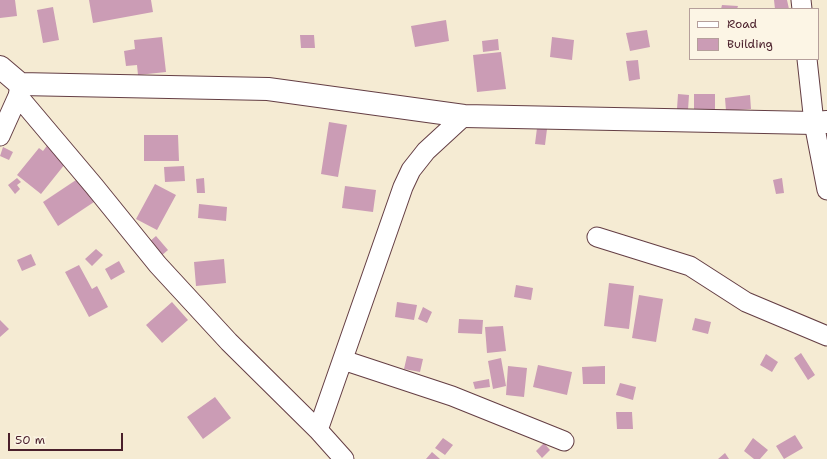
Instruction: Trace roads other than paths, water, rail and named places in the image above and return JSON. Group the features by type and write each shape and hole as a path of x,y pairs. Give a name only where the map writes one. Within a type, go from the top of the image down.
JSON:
{"street":[{"path":"807,60 820,122 827,190"},
{"path":"0,67 158,265 229,342 318,430 344,459"},
{"path":"19,90 268,89 464,116 820,122"},
{"path":"0,136 19,90"},
{"path":"318,430 403,187 411,170 426,151 464,116"},
{"path":"597,237 690,266 746,302 827,336"},
{"path":"343,360 452,396 564,441"}]}
